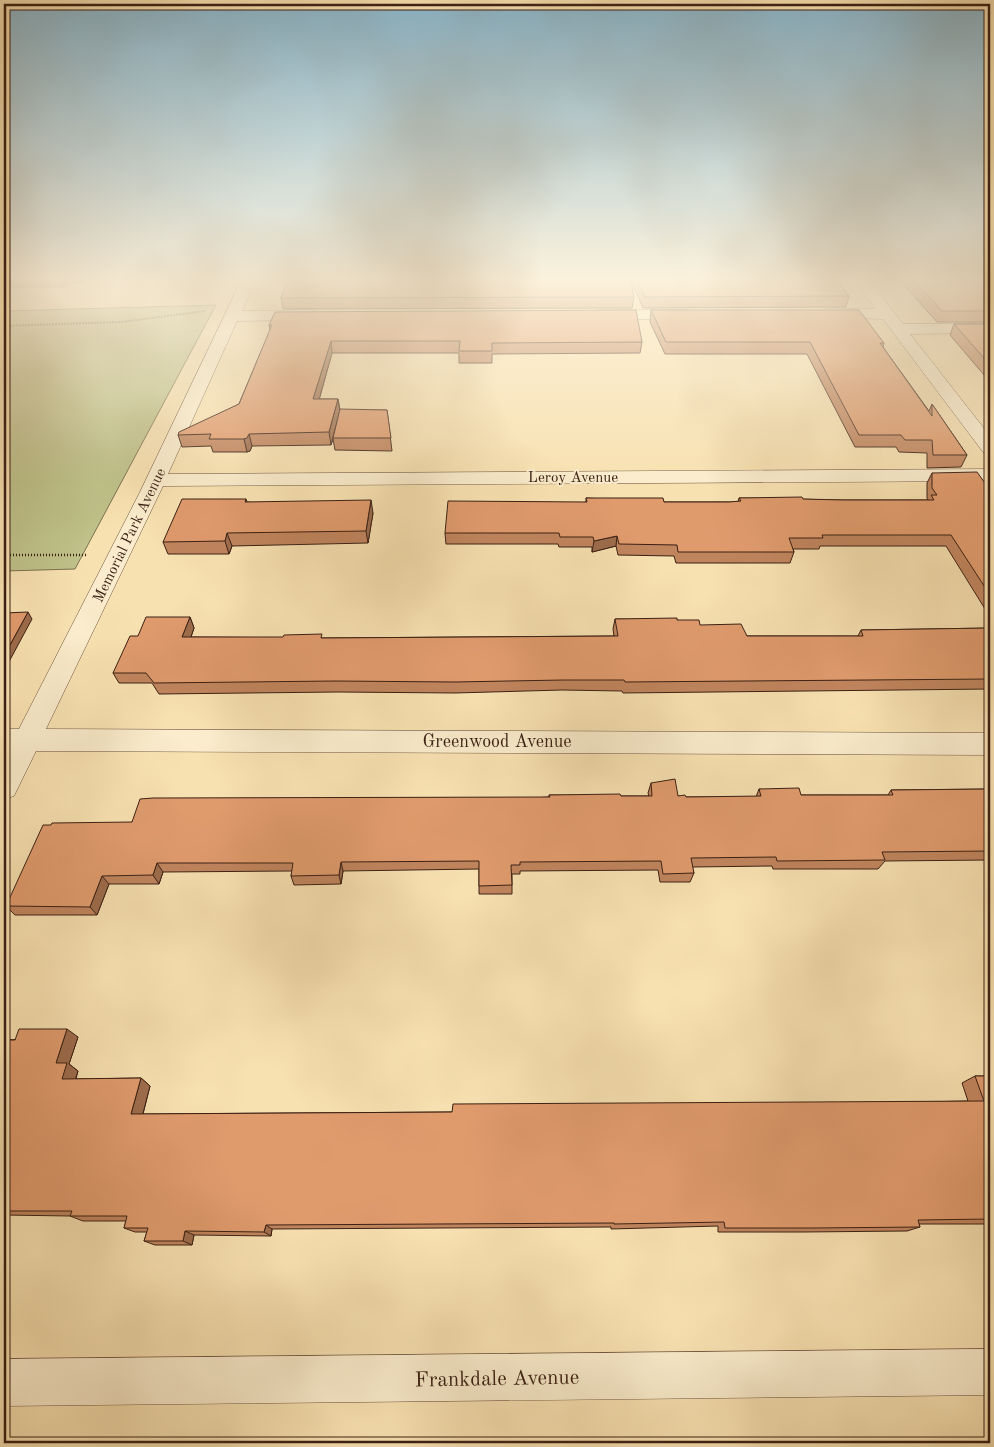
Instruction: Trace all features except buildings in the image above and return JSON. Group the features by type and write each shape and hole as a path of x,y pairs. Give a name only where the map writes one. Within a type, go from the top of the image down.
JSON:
{"street":[{"name":"Memorial Park Avenue","path":"4,788 16,740 119,554 219,347"},
{"path":"912,347 990,448"},
{"name":"Leroy Avenue","path":"156,480 990,475"},
{"name":"Greenwood Avenue","path":"16,740 990,744"},
{"name":"Frankdale Avenue","path":"4,1383 990,1372"}],"path":[{"path":"4,555 119,554"}],"green space":[{"path":"4,347 194,347 75,569 4,571"}]}
